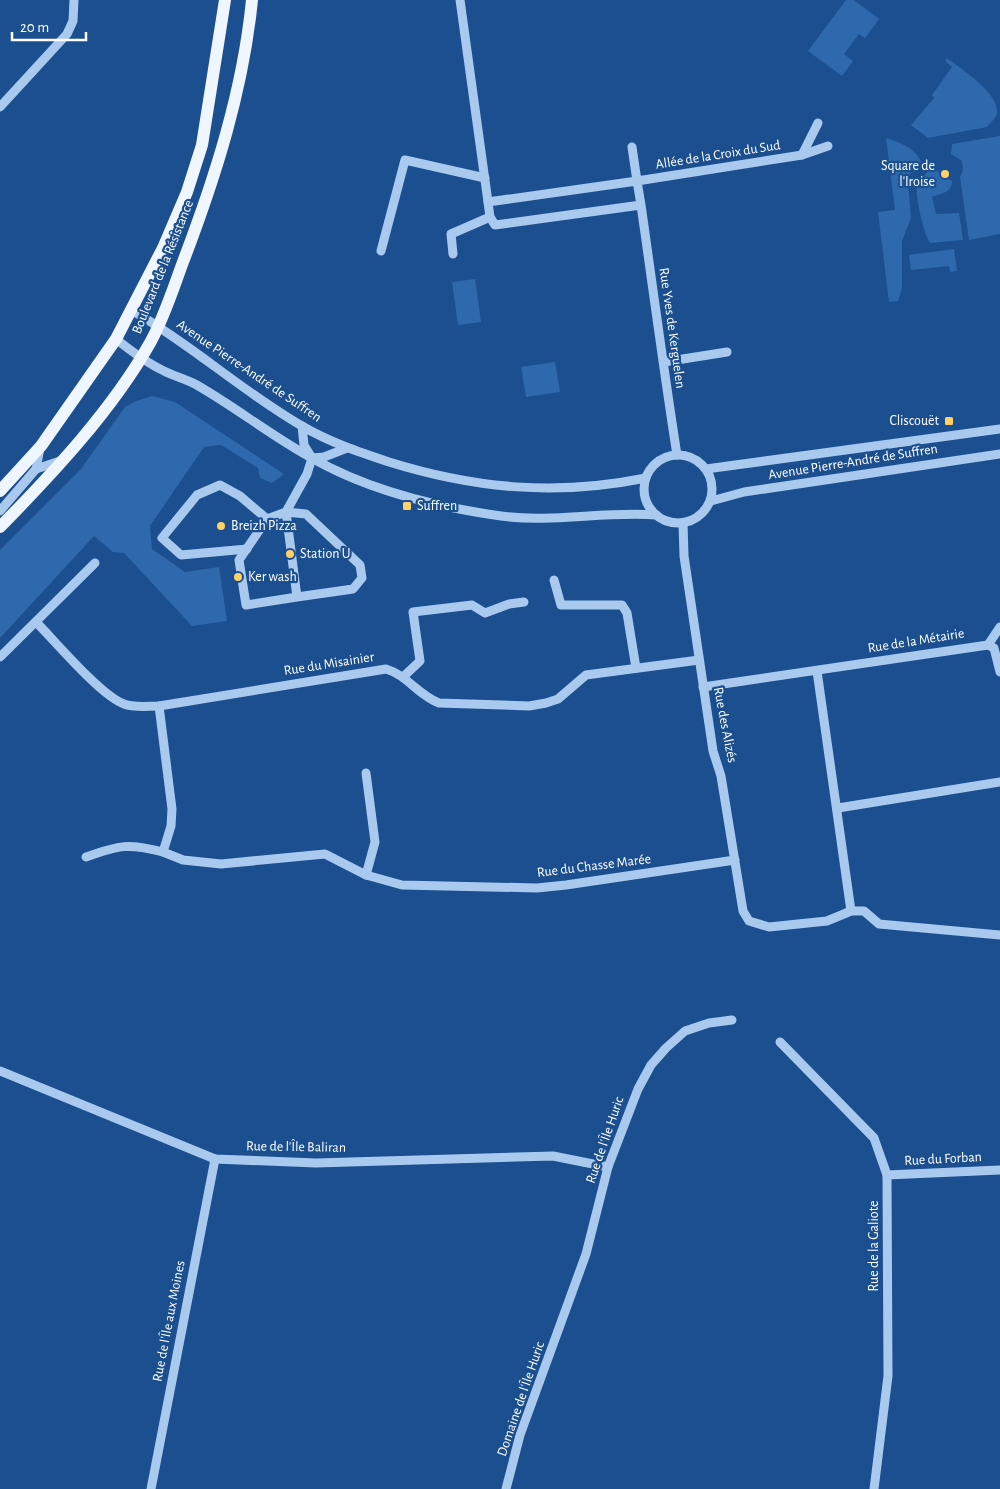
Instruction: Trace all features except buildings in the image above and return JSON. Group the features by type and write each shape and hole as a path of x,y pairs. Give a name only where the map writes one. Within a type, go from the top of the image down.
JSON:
{"main road":[{"name":"Boulevard de la Résistance","path":"0,491 40,446 116,339 133,310 187,192 202,145 225,0"},
{"name":"Boulevard de la Résistance","path":"0,527 64,460 141,358 158,326 206,201 221,150 236,96 252,0"}],"street":[{"path":"0,107 67,34 72,21 74,0"},
{"path":"460,0 490,217 495,225 641,205"},
{"path":"802,155 818,123"},
{"name":"Allée de la Croix du Sud","path":"637,181 802,155 828,146"},
{"name":"Rue Yves de Kerguelen","path":"632,147 677,455"},
{"path":"381,252 404,160 485,178"},
{"path":"488,202 637,181"},
{"path":"453,254 451,234 490,217"},
{"name":"Avenue Pierre-André de Suffren","path":"133,310 158,326 208,364 302,426 348,448 435,476 508,488 562,489 610,485 646,478"},
{"path":"116,339 141,358 162,370 194,384 312,458 388,491 423,502 502,517 563,517 632,513 656,515 673,523 683,523 695,519 704,512 710,501 713,490 711,479 706,469 694,459 677,455 659,462 646,478 644,491 648,504 656,515"},
{"path":"664,362 726,352"},
{"path":"297,597 286,512 307,474 312,458 304,444 302,426"},
{"name":"Avenue Pierre-André de Suffren","path":"706,469 1000,428"},
{"path":"0,511 36,469 40,446"},
{"path":"312,458 324,457 348,448"},
{"name":"Avenue Pierre-André de Suffren","path":"710,501 744,492 1000,454"},
{"path":"36,469 64,460"},
{"path":"247,549 181,555 162,538 198,495 220,485 240,496 267,519"},
{"path":"286,512 306,514 360,565 362,578 353,589 246,605 239,560 267,519 286,512"},
{"name":"Rue des Alizés","path":"683,523 684,556 703,687 713,751 721,776 743,911 748,921 756,925 769,927 828,921 851,911"},
{"path":"0,657 95,562"},
{"path":"554,580 561,605 622,605 627,613 636,668"},
{"path":"403,677 420,661 413,612 472,605 485,613 509,604 524,602"},
{"name":"Rue du Misainier","path":"36,622 109,696 125,705 159,706 386,669 396,672 426,698 439,703 529,706 558,699 586,675 699,660"},
{"path":"1000,627 988,645 994,648 1000,671"},
{"name":"Rue de la Métairie","path":"703,687 988,645"},
{"path":"817,670 838,808 851,911 864,911 878,924 1000,935"},
{"path":"159,706 172,809 171,826 163,852"},
{"path":"366,773 375,842 366,875"},
{"path":"838,808 1000,782"},
{"name":"Rue du Chasse Marée","path":"86,857 116,846 137,846 163,852 183,860 221,864 325,854 366,875 402,885 537,888 566,886 735,860"},
{"name":"Rue de l'Île Huric","path":"564,1319 586,1254 608,1167 638,1089 651,1065 685,1031 732,1020"},
{"name":"Rue de la Galiote","path":"780,1042 874,1138 887,1175 888,1376 874,1489"},
{"name":"Rue de l'Île Baliran","path":"0,1071 215,1159 316,1162 553,1156 608,1167"},
{"name":"Rue de l'Île aux Moines","path":"151,1489 215,1159"},
{"name":"Rue du Forban","path":"887,1175 1000,1170"},
{"name":"Domaine de l'Île Huric","path":"506,1489 520,1435 564,1319"}],"shaded area":[{"path":"846,0 854,0 879,19 865,38 859,34 844,54 853,61 842,76 808,51"},
{"path":"947,58 986,90 996,106 997,114 987,127 928,138 911,125 934,98 932,95 952,67 945,61"},
{"path":"1000,136 1000,234 969,240 960,177 963,170 962,161 951,154 952,144"},
{"path":"886,138 911,149 921,162 910,174 908,181 911,218 902,241 902,288 898,301 889,302 878,212 895,210"},
{"path":"933,168 952,181 952,185 948,190 932,197 936,214 959,213 963,240 930,243 923,224 917,186 921,178"},
{"path":"954,249 957,271 950,272 949,266 911,270 909,255"},
{"path":"475,279 481,322 458,325 452,282"},
{"path":"555,362 560,392 526,397 521,367"},
{"path":"152,396 175,402 284,474 272,483 260,478 258,468 221,445 204,447 150,526 152,549 185,572 219,567 227,621 192,626 124,553 113,552 94,536 0,638 0,550 81,469 125,407"}],"place":[{"name":"Square de l'Iroise","path":"945,174"},
{"name":"Cliscouët","path":"949,421"},
{"name":"Suffren","path":"407,506"},
{"name":"Breizh Pizza","path":"221,526"},
{"name":"Station U","path":"290,554"},
{"name":"Ker wash","path":"238,577"}]}
